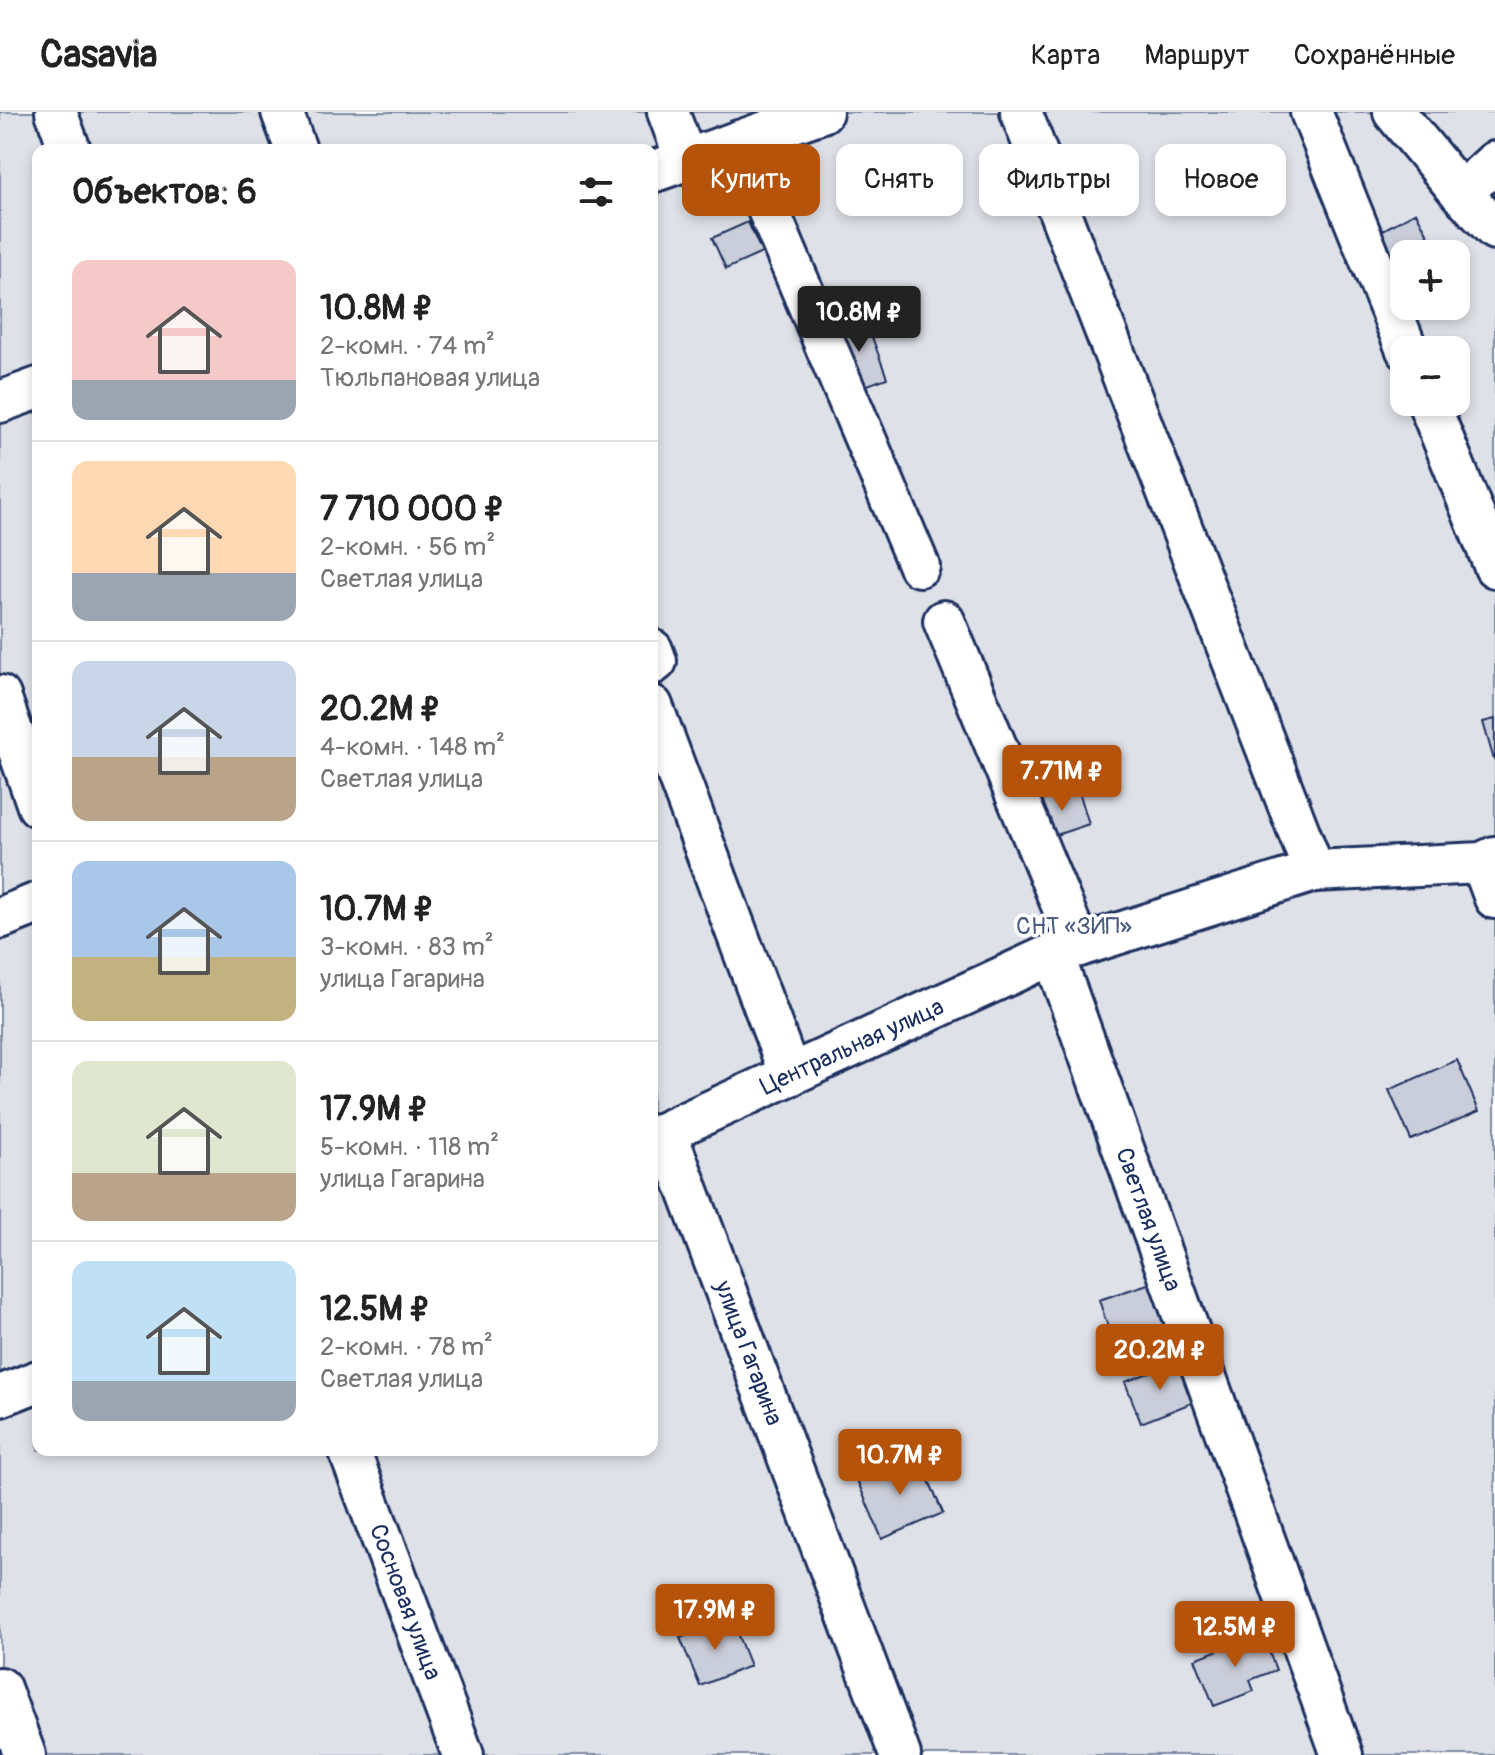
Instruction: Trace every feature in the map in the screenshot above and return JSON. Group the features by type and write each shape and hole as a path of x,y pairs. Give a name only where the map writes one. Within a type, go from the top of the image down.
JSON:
{"street":[{"path":"56,112 68,144"},
{"path":"282,112 294,144"},
{"path":"668,112 669,166 822,112"},
{"path":"1021,112 1314,871"},
{"path":"1311,112 1401,336"},
{"path":"1394,112 1495,229"},
{"path":"739,141 919,566"},
{"path":"1461,193 1495,162"},
{"path":"0,402 32,390"},
{"path":"1434,416 1495,567"},
{"name":"Светлая улица","path":"944,621 1066,950 1342,1755"},
{"path":"0,696 32,789"},
{"path":"658,722 790,1075"},
{"name":"Центральная улица","path":"659,1135 1066,950 1314,871 1492,872"},
{"path":"0,918 32,905"},
{"name":"улица Гагарина","path":"659,1135 900,1755"},
{"path":"0,1396 32,1383"},
{"name":"Сосновая улица","path":"351,1456 463,1755"},
{"path":"0,1688 25,1755"}],"green space":[{"name":"СНТ «ЗИП»","path":"0,112 1495,112 1495,1755 0,1755"}],"building":[{"path":"1416,212 1431,240 1390,240 1390,275 1370,237"},
{"path":"748,222 762,253 726,269 712,238"},
{"path":"865,318 887,378 854,390 831,330"},
{"path":"1495,719 1495,760 1494,760 1483,722"},
{"path":"1078,788 1089,824 1047,838 1036,802"},
{"path":"1457,1060 1479,1111 1411,1140 1389,1090"},
{"path":"1157,1281 1172,1328 1115,1348 1099,1300"},
{"path":"1179,1361 1194,1402 1141,1423 1125,1382"},
{"path":"918,1455 943,1513 882,1539 857,1480"},
{"path":"731,1618 750,1666 700,1686 680,1638"},
{"path":"1262,1633 1276,1670 1250,1680 1254,1691 1214,1706 1195,1659"}]}
